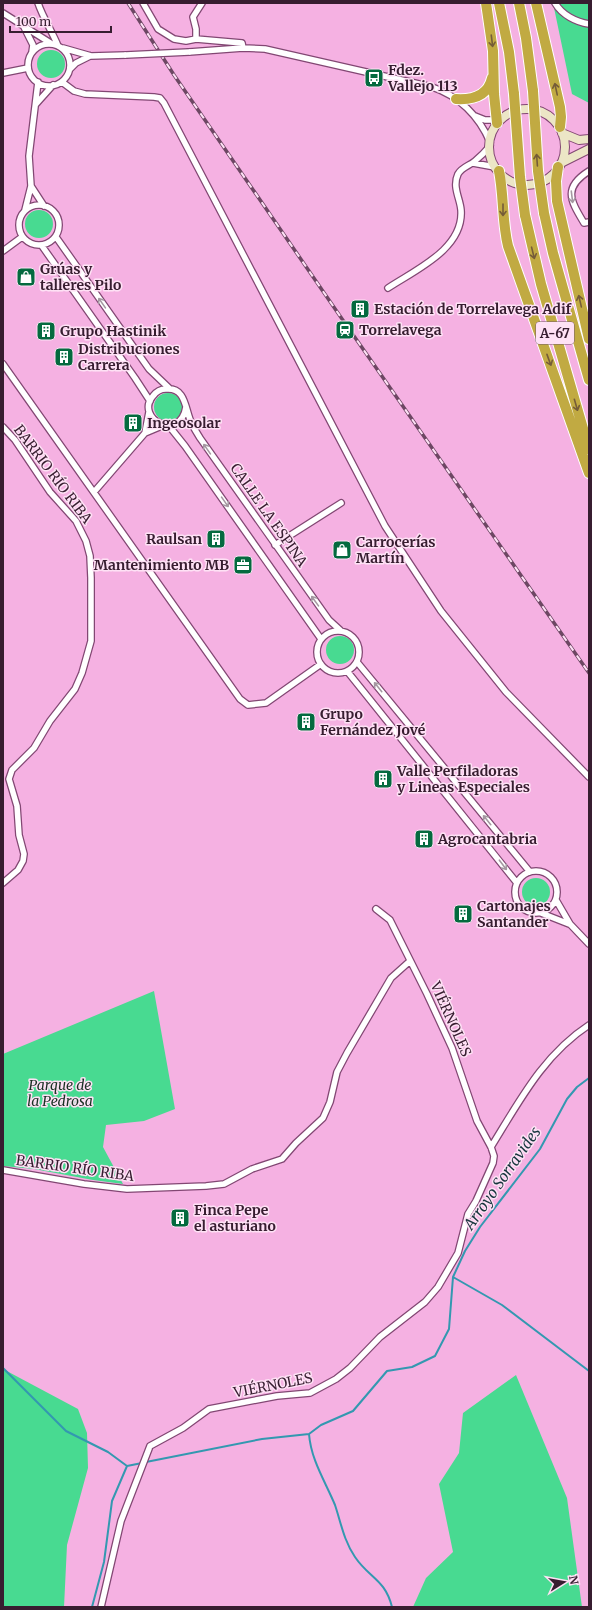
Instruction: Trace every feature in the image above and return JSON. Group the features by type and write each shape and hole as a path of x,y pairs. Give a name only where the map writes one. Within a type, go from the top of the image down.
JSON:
{"highway":[{"path":"486,3 494,64 498,121"},
{"name":"A-67","path":"499,3 509,52 514,94 520,177 525,215 541,284 589,450"},
{"name":"A-67","path":"519,3 527,44 533,92 538,171 544,213 553,253 589,380"},
{"path":"536,3 560,107 561,130"},
{"path":"456,99 472,99 485,92 491,82 494,64"},
{"path":"559,165 556,181 557,201 589,339"},
{"path":"497,169 502,190 504,230 508,246 589,473"}],"street":[{"path":"38,3 43,17 51,29 57,46"},
{"path":"142,3 158,29 164,34 179,40 196,39 242,43 243,48"},
{"path":"196,39 194,17 202,3"},
{"path":"555,3 567,15 577,21 589,24"},
{"path":"3,13 57,46 69,57 70,69"},
{"path":"20,22 31,38 33,45 28,68 30,73 42,85 53,86"},
{"path":"32,53 41,46 57,46 91,56 243,48 275,51 425,85 446,92 474,115 480,122 490,144 491,156 497,169 507,178 517,183 531,184 549,177 559,165 589,149"},
{"path":"36,105 53,86 62,82 70,69 76,63 91,56"},
{"path":"3,73 28,68"},
{"path":"25,210 31,206 44,206 50,209 58,219 59,225 56,237 52,241 42,246 31,244 22,237 19,232 19,220 25,210 31,186 29,156 38,82"},
{"path":"62,82 74,91 85,94 160,98 164,103 385,526 441,610 506,692 589,777"},
{"path":"474,115 485,120 498,121 516,110 530,109 543,113 561,130 580,140 589,139"},
{"path":"388,288 443,251 452,242 460,227 461,216 456,189 456,180 463,168 473,163 490,144 498,121"},
{"path":"559,165 564,148 561,130"},
{"path":"473,163 497,169"},
{"path":"589,171 582,175 571,188 572,203 584,223 589,222"},
{"path":"31,186 44,206"},
{"path":"3,251 22,237"},
{"name":"CALLE LA ESPINA","path":"56,237 149,369 170,388 180,393 183,397 191,422 200,438 329,620 340,630 352,635 356,640 360,651 357,662"},
{"path":"42,246 150,401"},
{"path":"3,364 240,699 248,705 266,703 320,664"},
{"path":"94,492 144,434 150,412 150,401 152,397 159,390 170,388"},
{"path":"144,434 166,425 179,422 183,417 186,407"},
{"name":"CALLE LA ESPINA","path":"150,412 155,421 166,425 321,639"},
{"name":"BARRIO RÍO RIBA","path":"3,427 15,440 50,492 76,521 86,541 90,556 91,578 91,641 82,672 75,689 50,721 34,748 12,770 9,779 17,806 19,834 24,854 23,861 18,870 3,883"},
{"path":"275,545 341,503"},
{"path":"340,630 329,632 321,639 316,651 320,664 332,672 347,671 357,662 530,872"},
{"path":"347,671 517,883"},
{"path":"530,872 543,872 554,880 558,894 556,900 547,911 534,914 522,908 515,896 517,883 520,878 530,872"},
{"path":"556,900 570,924 589,944"},
{"name":"VIÉRNOLES","path":"101,1607 121,1521 150,1446 183,1428 209,1410 277,1396 310,1392 336,1379 350,1368 380,1337 424,1302 446,1274 458,1253 468,1214 476,1201 493,1163 494,1156 491,1147 477,1121 452,1048 428,994 390,920 382,912 376,909"},
{"path":"541,913 570,924"},
{"name":"BARRIO RÍO RIBA","path":"3,1170 84,1184 127,1189 198,1187 224,1184 252,1169 282,1159 296,1143 323,1118 330,1102 337,1072 347,1053 391,978 410,961"},
{"path":"491,1147 540,1070 559,1048 589,1025"}],"green space":[{"path":"553,3 589,3 589,103 572,94"},
{"path":"51,50 61,54 65,64 61,74 51,78 41,74 37,64 41,54"},
{"path":"39,210 49,214 53,224 49,234 39,238 29,234 25,224 29,214"},
{"path":"168,393 178,397 182,407 178,417 168,421 158,417 154,407 158,397"},
{"path":"340,636 350,640 354,650 350,660 340,664 330,660 326,650 330,640"},
{"path":"536,878 546,882 550,892 546,902 536,906 526,902 522,892 526,882"},
{"name":"Parque de la Pedrosa","path":"154,991 175,1109 144,1121 106,1125 103,1147 123,1184 34,1169 3,1166 3,1054"},
{"path":"3,1369 78,1409 87,1433 88,1468 67,1545 64,1607 3,1607"},
{"path":"516,1375 567,1498 582,1607 413,1607 426,1578 453,1552 439,1484 459,1453 463,1413"}],"waterway":[{"path":"146,1462 262,1439 309,1434 321,1425 353,1411 387,1371 412,1367 435,1356 449,1329 453,1277 465,1251 480,1227 540,1149 567,1099 577,1087 589,1078"},
{"path":"453,1277 502,1305 589,1371"},
{"path":"3,1368 66,1431 108,1452 127,1466"},
{"path":"309,1434 315,1462 335,1505 348,1545 360,1564 381,1584 392,1607"},
{"path":"127,1466 142,1463"},
{"name":"Arroyo Sorravides","path":"92,1607 104,1562 112,1501 127,1466"}],"railway":[{"path":"128,3 174,75 589,673"}],"place":[{"name":"Fdez. Vallejo 113","path":"374,78"},
{"name":"Grúas y talleres Pilo","path":"26,277"},
{"name":"Estación de Torrelavega Adif","path":"360,309"},
{"name":"Torrelavega","path":"345,330"},
{"name":"Grupo Hastinik","path":"46,331"},
{"name":"Distribuciones Carrera","path":"64,357"},
{"name":"Ingeosolar","path":"133,423"},
{"name":"Raulsan","path":"216,539"},
{"name":"Carrocerías Martín","path":"342,550"},
{"name":"Mantenimiento MB","path":"243,565"},
{"name":"Grupo Fernández Jové","path":"306,722"},
{"name":"Valle Perfiladoras y Lineas Especiales","path":"383,779"},
{"name":"Agrocantabria","path":"424,839"},
{"name":"Cartonajes Santander","path":"463,914"},
{"name":"Finca Pepe el asturiano","path":"180,1218"}]}
